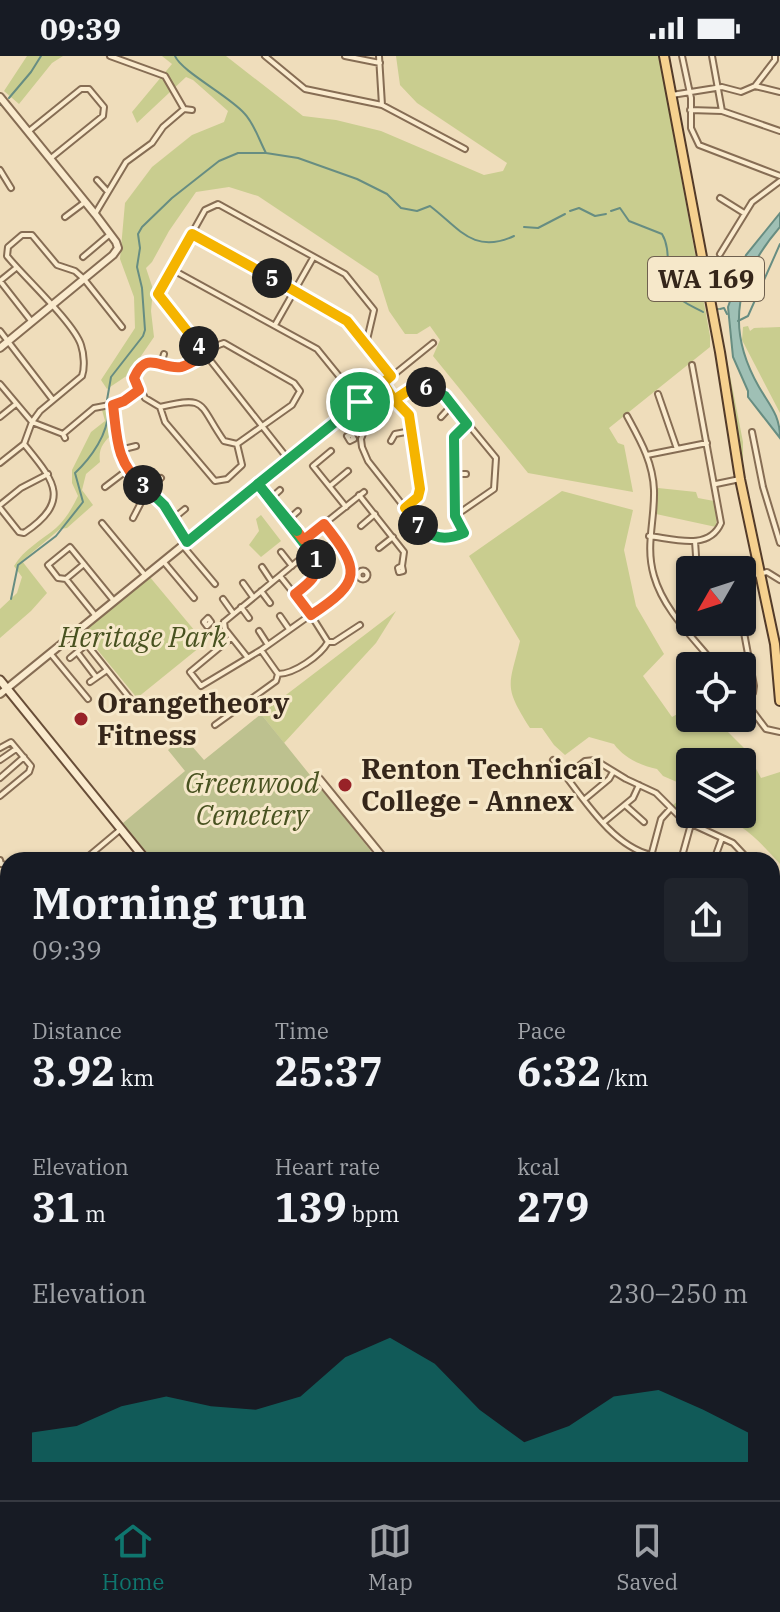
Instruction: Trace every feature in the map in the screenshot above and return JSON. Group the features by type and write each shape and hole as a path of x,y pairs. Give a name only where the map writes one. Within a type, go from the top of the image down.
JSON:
{"main road":[{"name":"WA 169","path":"666,56 740,479 775,644 780,701"},
{"path":"0,680 3,691 140,852"}],"street":[{"path":"110,56 165,76 184,109"},
{"path":"265,56 305,89 382,105 465,149"},
{"path":"345,56 380,63"},
{"path":"379,56 382,105"},
{"path":"682,56 691,128 699,145 780,179 755,199 720,254"},
{"path":"712,56 722,111"},
{"path":"672,95 722,87 741,92 755,86 777,59"},
{"path":"755,86 780,92"},
{"path":"28,132 81,89 89,89 104,107 105,113 49,160"},
{"path":"0,97 111,234 118,248 0,348"},
{"path":"0,114 8,107"},
{"path":"95,214 126,162 152,143 163,127 184,109 192,110"},
{"path":"690,110 722,111 780,131"},
{"path":"0,170 11,188"},
{"path":"97,180 108,192"},
{"path":"720,198 744,213"},
{"path":"65,217 85,202"},
{"path":"288,459 158,294 210,206 218,204 350,278 372,305 375,314 366,344"},
{"path":"0,463 24,444 40,411 83,374 81,342 16,268 6,253 8,247 29,233 57,265 75,271 84,279 122,327"},
{"path":"83,257 111,234"},
{"path":"192,234 347,321 391,376"},
{"path":"275,325 313,257"},
{"path":"16,268 0,281 32,322"},
{"path":"173,270 321,352 360,402"},
{"path":"0,331 53,400"},
{"path":"3,691 433,343"},
{"path":"160,407 194,401 202,407 224,441 237,444 292,405 299,395 299,387 228,345 216,345 182,367 150,362 140,368 134,378 139,390 160,407 165,422 215,481 227,479 242,465 237,444"},
{"path":"161,364 164,354"},
{"path":"649,536 695,541 711,538 720,527 722,518 692,365"},
{"path":"425,387 426,378"},
{"path":"0,384 32,422 64,436 94,408 124,401 139,390"},
{"path":"382,384 407,412 411,431 419,493 405,508"},
{"path":"455,516 494,489 496,458 440,392 425,387 412,388 368,421 361,439 368,461 405,508 428,534 445,538 464,533 455,516 454,437 467,424"},
{"path":"658,394 677,449"},
{"path":"0,417 16,404"},
{"path":"113,405 126,471 164,505 185,544 215,584"},
{"path":"441,417 452,405"},
{"path":"627,416 647,455 654,489 650,558 661,595 705,652"},
{"path":"391,441 395,434 411,431"},
{"path":"752,432 763,487 780,543"},
{"path":"354,438 361,439"},
{"path":"647,455 707,443"},
{"path":"24,444 48,474 55,488 53,500 43,518 26,533 21,533 0,506 21,488 48,474"},
{"path":"120,450 136,446"},
{"path":"331,451 313,466 346,507"},
{"path":"105,487 126,471"},
{"path":"330,486 348,471"},
{"path":"454,474 466,474"},
{"path":"133,518 148,489 161,478"},
{"path":"716,484 740,479"},
{"path":"258,484 304,540 318,564 316,572 295,594"},
{"path":"270,499 280,490"},
{"path":"304,540 361,494 404,552 402,566"},
{"path":"173,519 185,509"},
{"path":"288,520 298,511"},
{"path":"361,526 375,514"},
{"path":"102,523 145,575"},
{"path":"231,638 190,672 198,684 205,686 338,597 351,573 346,552 324,524"},
{"path":"379,548 393,537"},
{"path":"695,541 696,556"},
{"path":"95,616 66,579 58,578 48,565 70,547 114,601"},
{"path":"211,622 224,622 311,550"},
{"path":"281,552 292,566"},
{"path":"163,561 194,598"},
{"path":"66,579 84,564"},
{"path":"262,567 272,582"},
{"path":"351,573 359,575"},
{"path":"756,573 770,573 780,580"},
{"path":"279,576 311,615 328,642"},
{"path":"243,583 253,597"},
{"path":"261,591 270,603"},
{"path":"223,599 233,613"},
{"path":"241,607 249,618"},
{"path":"280,616 289,629"},
{"path":"224,622 231,638 248,658"},
{"path":"328,642 334,642 360,625"},
{"path":"76,631 136,706"},
{"path":"259,631 268,645"},
{"path":"278,674 287,674 323,649 328,642"},
{"path":"70,658 87,644"},
{"path":"261,650 278,674"},
{"path":"77,652 96,677"},
{"path":"50,653 88,699"},
{"path":"90,682 107,670"},
{"path":"215,725 276,681 278,674"},
{"path":"756,715 766,729 780,732"},
{"path":"0,748 11,742 31,768 0,796"},
{"path":"0,760 16,749"},
{"path":"0,778 24,757"},
{"path":"566,776 588,759 595,760 661,796 676,812"},
{"path":"553,760 604,822 626,845 639,852"},
{"path":"585,799 613,772"},
{"path":"319,779 379,852"},
{"path":"604,822 633,798 639,785"},
{"path":"625,804 644,822"},
{"path":"652,852 661,819 671,808"},
{"path":"683,852 690,828"},
{"path":"700,828 733,843 741,852"},
{"path":"94,852 121,829"},
{"path":"717,852 722,838"}],"green space":[{"path":"27,56 63,56 52,63 19,104 4,91"},
{"path":"162,56 226,56 303,116 381,131 484,175 503,171 507,163 417,103 400,85 396,56 659,56 710,347 609,428 618,443 624,445 633,492 528,473 433,356 440,340 430,326 417,334 405,334 389,311 378,276 258,196 229,187 196,192 146,268 153,289 151,311 154,337 128,375 107,389 101,380 135,328 134,297 120,259 125,203 152,167 192,135 224,122 228,111 186,77 137,123 132,112 172,64"},
{"path":"682,129 743,442 743,463 741,463"},
{"path":"748,326 750,331 754,328 780,327 780,413 742,340 743,327"},
{"path":"110,409 113,433 102,446 100,462 86,474 82,490 93,505 22,561 47,593 0,638 0,609 17,593 22,577 14,566 28,550 60,525 71,509 78,496 72,483 72,470 91,432 105,421 102,410"},
{"path":"658,488 696,492 698,498 714,501 716,527 656,514"},
{"path":"562,491 633,510 624,550 636,606 664,654 643,676 672,717 676,715 676,732 728,732 744,748 676,748 676,782 663,776 657,769 633,760 614,744 589,737 565,755 542,728 530,728 521,714 512,694 513,668 520,641 469,556"},
{"path":"261,515 281,541 261,557 249,545 259,531 256,519"},
{"name":"Heritage Park","path":"149,576 205,643 137,698 82,631"},
{"path":"396,611 376,643 284,743 261,714"},
{"name":"Greenwood Cemetery","path":"261,714 371,851 147,852 123,823 185,771 168,750 184,737 204,760"},
{"path":"756,769 761,778 780,772 780,852 768,852 742,828 756,828"}],"water":[{"path":"780,213 780,227 765,246 745,284 739,323 748,365 776,417 780,438 748,397 733,357 728,307 746,255"}],"waterway":[{"path":"9,98 41,56"},
{"path":"175,56 186,69 244,113 266,153 298,158 357,179 387,194 401,208 417,211 430,206 458,230 477,240 500,241 514,236"},
{"path":"107,400 111,377 145,330 137,267 140,248 138,234 142,227 172,198 219,161 238,153 266,153"},
{"path":"570,211 579,208 595,216 606,214"},
{"path":"611,211 620,208 629,221 662,234 674,293 683,302 703,312"},
{"path":"524,227 538,228 565,214"},
{"path":"738,321 748,316 780,244"},
{"path":"720,309 724,308 727,314"},
{"path":"11,599 18,565 56,536 83,502 75,473 98,444 106,427 108,410"}],"place":[{"name":"Orangetheory Fitness","path":"81,719"},
{"name":"Renton Technical College - Annex","path":"345,785"}],"route":[{"path":"360,402 258,484 316,557 318,564 314,578 295,594 311,615 344,591 351,573 346,552 324,524 304,540 258,484 187,542 156,495 126,471 121,459 113,405 139,390 134,378 144,365 155,362 182,367 205,354 158,294 192,234 347,321 391,376 383,383 394,400 406,390 418,387 434,389 445,396 467,424 454,437 455,516 464,533 454,537 435,537 420,527 405,508 418,497 420,489 407,412 391,399 380,385 360,402"}]}
